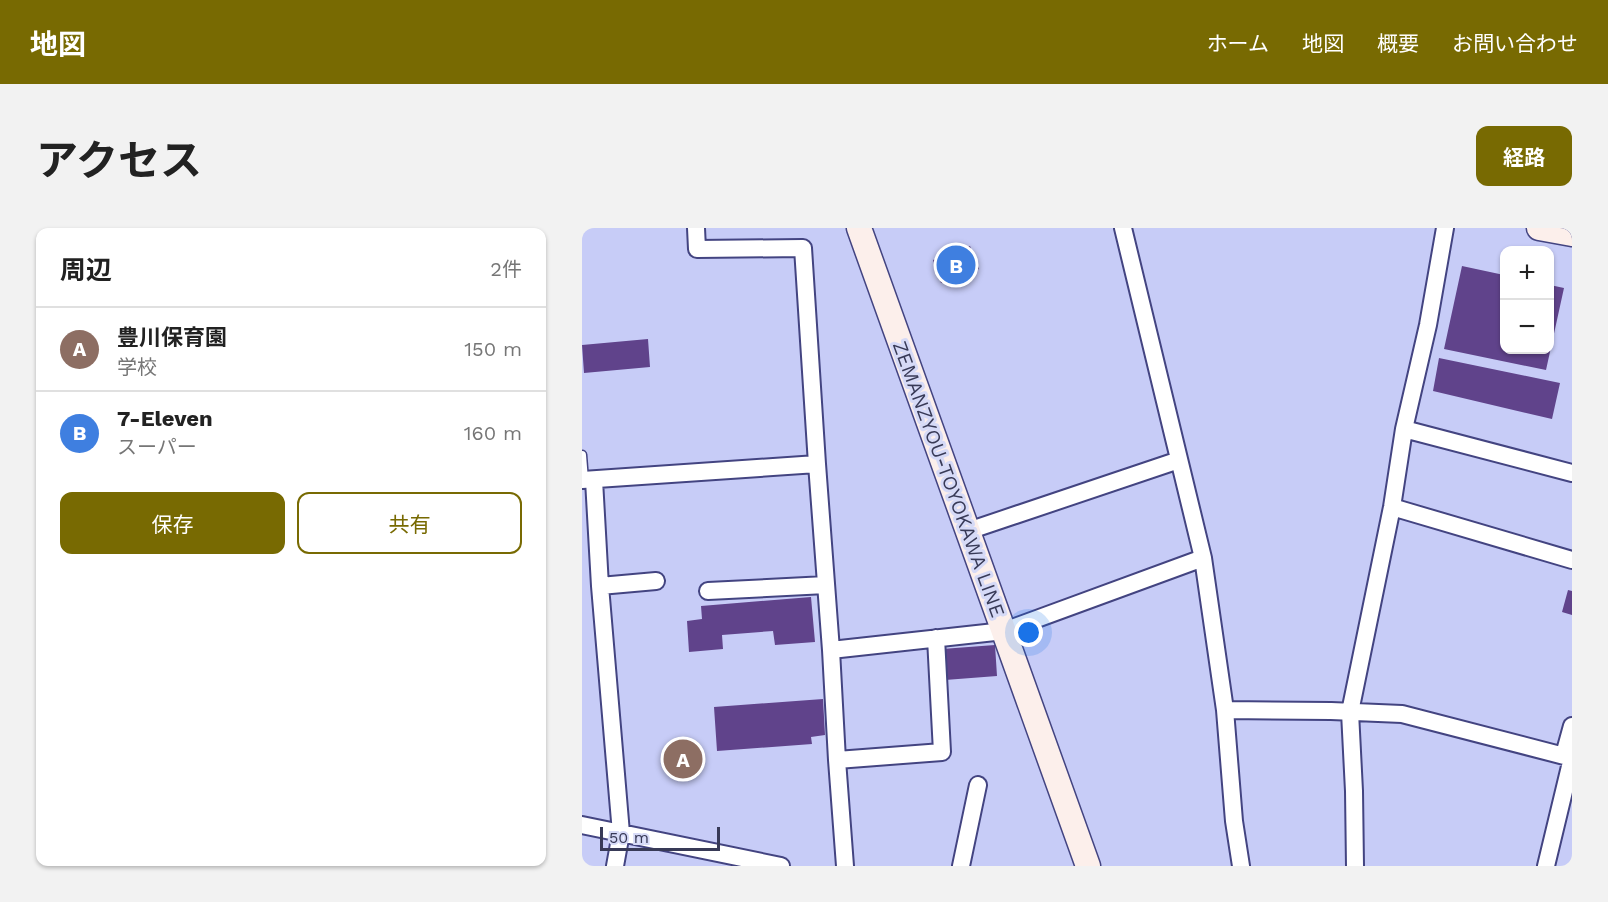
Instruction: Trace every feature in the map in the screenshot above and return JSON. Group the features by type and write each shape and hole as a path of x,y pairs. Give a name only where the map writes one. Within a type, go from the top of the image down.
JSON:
{"main road":[{"name":"ZEMANZYOU-TOYOKAWA LINE","path":"858,228 1088,866"},
{"path":"1539,228 1572,234"}],"street":[{"path":"696,228 697,249 803,248 845,866"},
{"path":"1123,228 1203,558 1225,710 1234,821 1241,866"},
{"path":"1355,866 1350,712 1392,507 1404,429 1428,325 1445,228"},
{"path":"1404,429 1572,473"},
{"path":"968,531 1179,460"},
{"path":"615,866 621,832 600,586 587,480 817,464"},
{"path":"1392,507 1572,560"},
{"path":"831,650 1004,631 1203,558"},
{"path":"600,586 656,580"},
{"path":"708,591 826,585"},
{"path":"837,760 942,752 936,638"},
{"path":"1225,710 1402,714 1569,757"},
{"path":"1546,866 1569,757 1572,726"},
{"path":"961,866 978,785"},
{"path":"582,825 761,864 781,866"}],"lane":[{"path":"582,455 587,480"}],"building":[{"path":"970,246 979,269 941,283 933,260"},
{"path":"1462,266 1500,274 1500,354 1550,354 1546,370 1444,349"},
{"path":"1554,286 1564,288 1554,334"},
{"path":"648,339 650,367 584,373 582,345"},
{"path":"1439,358 1560,383 1552,419 1433,391"},
{"path":"1568,590 1572,591 1572,615 1562,612"},
{"path":"811,597 815,642 775,645 773,631 722,635 723,649 689,652 687,621 702,619 701,606"},
{"path":"995,645 997,676 945,680 942,649"},
{"path":"823,699 825,735 811,737 812,744 717,751 714,707"}],"place":[{"name":"7-Eleven","path":"956,265"},
{"name":"豊川保育園","path":"683,759"}]}
